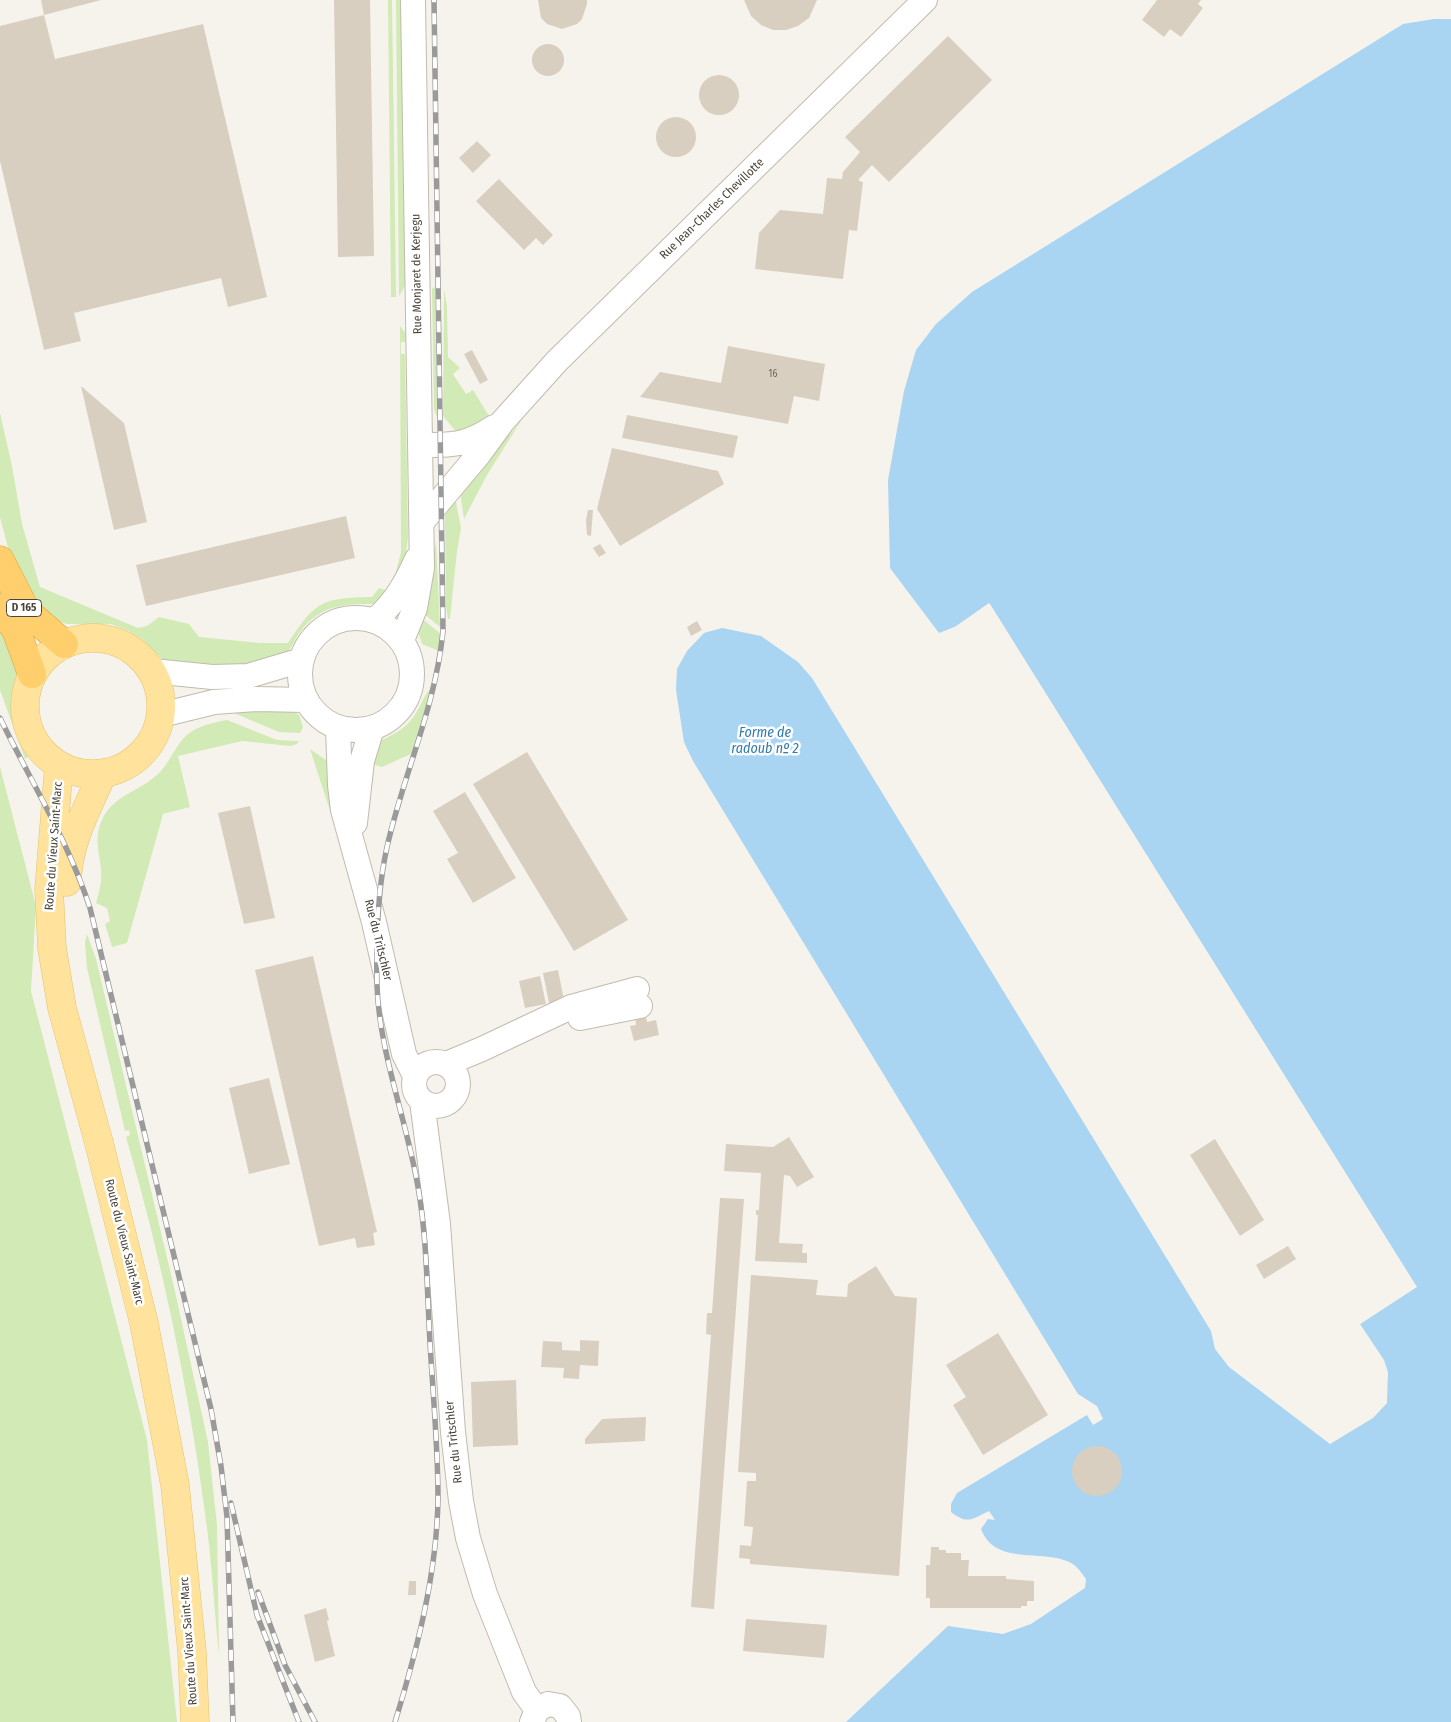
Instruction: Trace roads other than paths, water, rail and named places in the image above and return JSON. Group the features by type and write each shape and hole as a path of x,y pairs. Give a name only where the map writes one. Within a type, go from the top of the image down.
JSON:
{"highway":[{"name":"D 165","path":"0,560 26,611 64,644"},
{"name":"D 165","path":"0,608 16,630 32,674"}],"main road":[{"path":"88,637 114,640 136,652 153,671 160,693 161,716 154,736 142,754 124,767 103,773 81,773 59,766 39,747 31,735 25,715 26,694 32,674 45,656 64,644 88,637"},
{"name":"Route du Vieux Saint-Marc","path":"59,766 49,890 52,948 62,1008 99,1144 144,1323 173,1475 192,1652 195,1722"},
{"name":"Route du Vieux Saint-Marc","path":"103,773 77,831 70,854 67,888 69,931 84,1026 157,1326 189,1480 206,1722"}],"street":[{"name":"Rue Monjaret de Kerjegu","path":"402,640 415,608 420,587 422,522 417,386 413,0"},
{"name":"Rue Jean-Charles Chevillotte","path":"422,522 479,454 503,421 557,361 925,0"},
{"name":"Rue Jean-Charles Chevillotte","path":"420,445 468,442 503,421"},
{"name":"Rue Monjaret de Kerjegu","path":"375,620 393,603 405,585 421,549"},
{"path":"359,617 375,620 390,628 402,640 409,653 413,668 412,684 407,699 399,712 387,722 372,728 355,730 338,728 320,717 306,700 300,673 302,660 307,645 317,633 329,624 344,618 359,617"},
{"path":"153,671 212,676 248,676 302,660"},
{"path":"161,716 214,702 256,699 306,700"},
{"name":"Rue du Tritschler","path":"338,728 343,810 354,844 401,1036 437,1071 456,1094 447,1103 437,1123 431,1160"},
{"name":"Rue du Tritschler","path":"354,844 358,783 362,761 372,728"},
{"path":"437,1071 544,1021 585,1018 639,997"},
{"name":"Rue du Tritschler","path":"437,1071 415,1092 422,1101 431,1160 438,1224 453,1432 461,1501 468,1538 485,1594 534,1716"},
{"path":"422,1101 432,1106 447,1103"},
{"path":"534,1716 548,1704 560,1706 565,1710 569,1722"}],"water":[{"name":"Forme de radoub nº 2","path":"1434,19 1451,19 1451,1722 846,1722 948,1626 1003,1634 1031,1624 1085,1588 1086,1579 1069,1562 1058,1558 1020,1555 1008,1552 997,1548 988,1541 981,1529 988,1519 995,1520 989,1511 966,1520 951,1512 951,1504 957,1493 1087,1415 1093,1425 1103,1419 1097,1406 1078,1394 693,761 684,742 676,690 677,669 687,651 704,633 722,628 761,636 798,662 812,678 1211,1331 1215,1349 1229,1367 1330,1444 1373,1418 1387,1403 1388,1372 1384,1360 1360,1324 1416,1287 990,604 957,626 939,633 890,568 888,480 904,391 916,350 936,324 972,292 1403,24"}],"railway":[{"path":"395,1722 418,1640 430,1583 437,1526 438,1498 423,1226 413,1162 383,1036 377,985 378,916 381,881 387,847 433,688 443,631 434,0"},
{"path":"0,718 71,858 90,908 211,1409 221,1466 227,1517 233,1722"},
{"path":"231,1503 257,1615 299,1722"},
{"path":"258,1592 285,1665 315,1722"}]}
